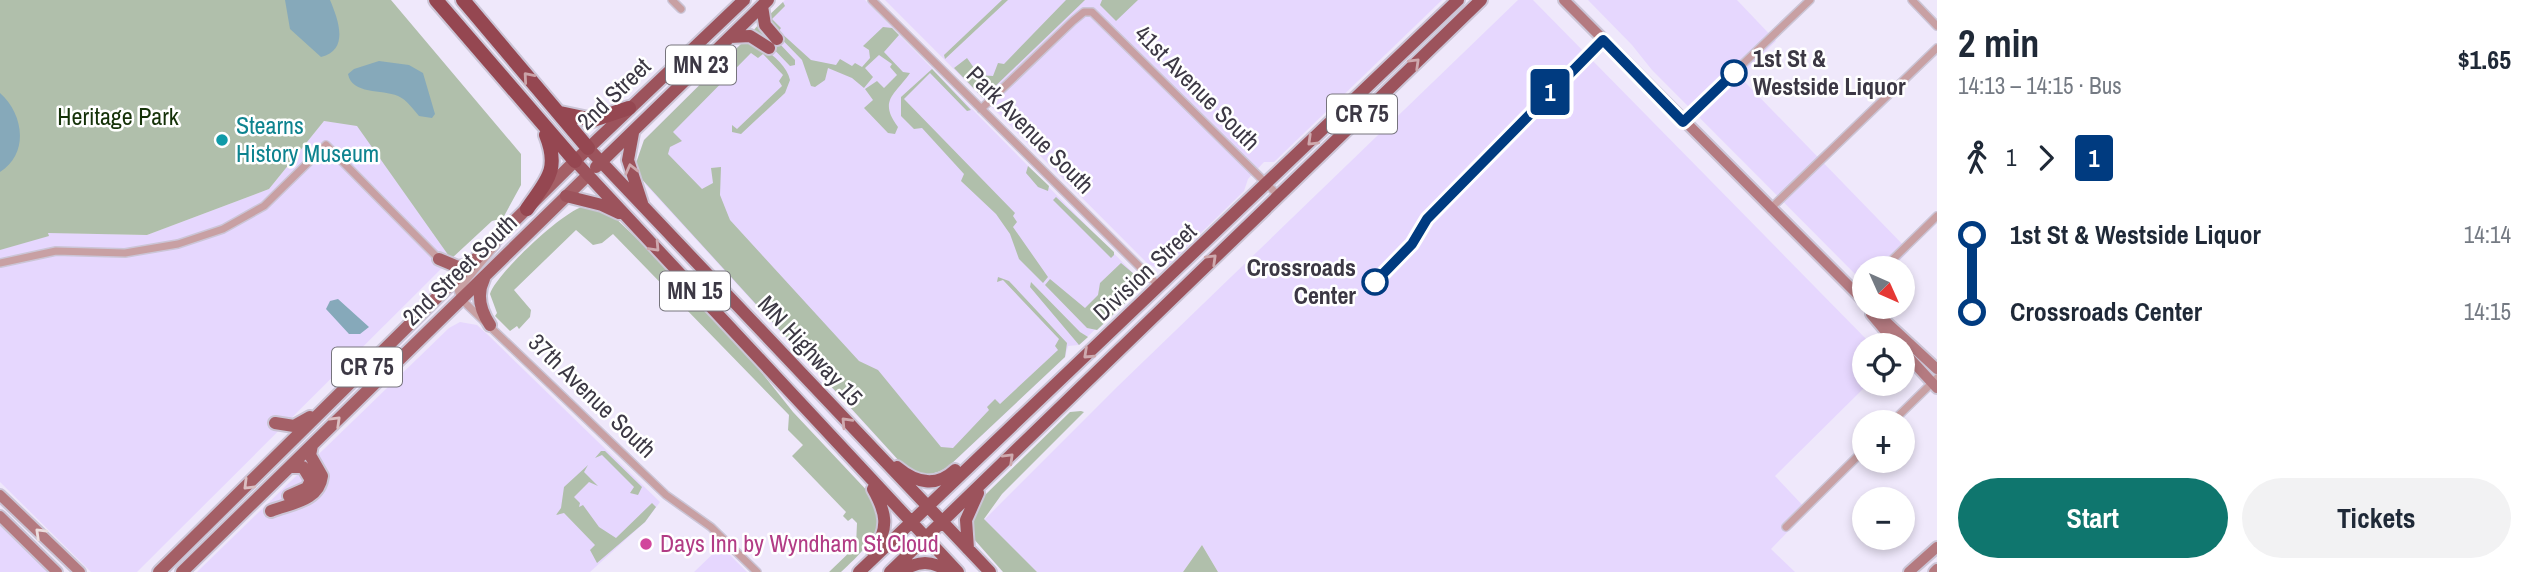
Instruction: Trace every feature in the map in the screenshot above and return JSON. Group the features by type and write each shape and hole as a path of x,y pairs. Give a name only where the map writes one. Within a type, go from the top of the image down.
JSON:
{"highway":[{"name":"MN Highway 15","path":"436,0 626,217 958,572"},
{"name":"MN Highway 15","path":"463,0 588,148 990,572"},
{"name":"2nd Street","path":"575,161 744,0"},
{"name":"Division Street","path":"858,572 1160,287 1458,0"},
{"name":"Division Street","path":"890,572 1481,0"},
{"path":"730,37 750,36 773,43 765,25 765,3"},
{"name":"2nd Street South","path":"588,175 765,3"},
{"path":"558,112 593,120 629,108"},
{"path":"527,209 554,167 553,152 542,124"},
{"path":"633,130 628,160 643,207"},
{"path":"566,197 602,205 626,217"},
{"path":"868,445 909,476 935,482 951,474 991,435 1015,422"},
{"path":"858,572 879,543 886,522 883,508 864,473"},
{"path":"968,550 966,520 986,480"},
{"path":"901,572 910,565 925,562 949,572"}],"main road":[{"path":"1564,0 1852,288"},
{"name":"2nd Street South","path":"159,572 575,161"},
{"name":"2nd Street South","path":"182,572 588,175"},
{"path":"439,259 458,267 471,265"},
{"path":"439,259 446,274 446,290"},
{"path":"489,272 479,295 482,312 490,325"},
{"path":"1884,319 1937,369"},
{"path":"1915,363 1935,383"},
{"path":"276,457 281,439 275,423 294,426 329,405"},
{"path":"290,467 303,467 310,474 311,483 271,511 306,499 318,489 322,476 310,455 312,445"},
{"path":"0,495 80,572"},
{"path":"0,516 57,572"},
{"path":"1909,572 1935,548"}],"street":[{"path":"672,0 681,9"},
{"name":"Park Avenue South","path":"872,0 1160,287"},
{"path":"1683,122 1810,0"},
{"path":"1912,0 1937,26"},
{"name":"41st Avenue South","path":"981,108 1087,11 1100,18 1278,195"},
{"path":"1770,209 1937,48"},
{"path":"0,263 56,251 125,253 178,244 223,229 264,206 326,145 439,259"},
{"path":"1896,256 1937,216"},
{"path":"461,299 458,290 486,261 502,235"},
{"name":"37th Avenue South","path":"461,299 666,495 711,527 757,572"},
{"path":"1905,410 1935,383"},
{"path":"1786,527 1852,462"}],"shaded area":[{"path":"785,0 865,0 1143,283 1079,345 1068,346 1065,357 949,466 937,473 924,476 901,463 646,185 635,166 644,140"},
{"path":"885,0 1442,0 1274,162 1264,162 1248,179 1244,191 1167,266 1159,269 1148,264"},
{"name":"Crossroads Center","path":"1518,0 1533,0 1860,333 1852,333 1852,396 1856,396 1775,476 1808,511 1771,549 1795,572 1218,572 1202,545 1183,572 1037,572 984,520 1117,387"},
{"path":"1588,0 1737,0 1776,41 1740,77 1909,251 1904,256 1852,256 1852,271 1652,70 1632,45"},
{"path":"324,121 357,125 451,259 137,572 91,572 0,482 0,240 23,232 147,235 269,189"},
{"path":"460,322 477,325 660,502 645,522 590,572 197,572 449,328"},
{"path":"0,524 49,572 0,572"},
{"path":"719,548 725,550 747,572 694,572"}],"green space":[{"name":"Heritage Park","path":"0,0 391,0 521,154 521,185 503,218 492,221 451,259 357,126 324,121 269,189 147,235 48,233 49,236 0,250"},
{"path":"1002,0 1008,0 945,59 944,55"},
{"path":"1066,0 1085,0 983,98 954,68 967,58 979,75 993,76 998,63 1004,64"},
{"path":"1102,0 1138,0 1116,21 1100,5"},
{"path":"783,2 785,6 772,19 781,28 779,31 811,60 836,65 840,59 852,66 855,63 862,67 870,58 869,50 863,46 883,27 892,28 899,35 884,52 903,72 910,73 889,104 892,118 898,127 895,134 888,133 864,108 873,100 865,89 877,81 884,88 897,75 890,67 892,64 879,55 865,68 873,77 864,88 852,78 828,68 825,80 815,87 811,86 802,60 766,23 765,19"},
{"path":"760,23 795,60 795,65 790,66 766,41 751,33"},
{"path":"744,41 765,50 784,67 790,80 785,93 741,134 732,132 732,125 737,129 782,86 779,81 783,75 763,54 758,58 751,53 673,132 682,141 670,147 668,154 702,189 713,183 711,168 721,167 720,195 730,220 859,361 878,370 941,447 953,448 989,410 987,407 995,399 1000,404 1058,350 1055,346 1059,339 1003,280 997,282 998,277 1009,281 1067,343 1065,357 942,470 930,474 919,473 901,463 638,175 635,166 644,140"},
{"path":"932,69 971,110 967,111 930,73 904,99 1015,213 1013,216 1017,222 1013,227 1048,277 1043,283 1019,259 1010,234 996,214 961,181 964,174 922,128 914,129 901,116 901,97"},
{"path":"1028,166 1049,186 1048,191 1038,187 1026,173"},
{"path":"1056,197 1114,252 1111,258 1053,200"},
{"path":"585,206 611,214 668,268 750,358 793,412 872,496 879,518 877,528 858,556 841,572 829,572 856,546 857,523 852,518 848,521 843,516 846,512 792,456 803,445 788,430 789,415 613,234 602,243 593,245 576,230 514,290 531,310 530,317 519,329 517,326 510,331 495,316 497,313 490,294 504,273 547,230 562,218"},
{"path":"1121,263 1141,280 1143,286 1097,330 1087,328 1045,285 1050,279 1085,308 1098,295 1100,283"},
{"path":"1031,282 1088,337 1079,345 1030,287"},
{"path":"1070,412 1084,412 1002,494 984,519 1037,572 1003,572 973,538 974,512 985,495"},
{"path":"601,451 605,451 642,487 638,495 630,493 634,487 602,455 595,458"},
{"path":"588,465 584,472 598,486 589,482 574,497 580,503 579,507 583,505 599,527 616,538 652,503 656,507 645,522 597,563 590,550 595,545 564,513 556,515 561,508 564,487"},
{"path":"1202,545 1218,572 1183,572"}],"water":[{"path":"285,0 330,0 339,33 336,48 321,57 290,29"},
{"path":"379,61 409,65 423,73 435,114 432,118 419,116 398,96 361,88 351,81 348,74 354,69"},
{"path":"0,93 14,111 20,133 16,154 10,164 0,172"},
{"path":"338,299 369,327 360,334 349,334 326,309 330,301"}],"bus line":[{"name":"1","path":"1375,282 1417,238 1427,219 1603,40 1683,122 1734,73"}],"place":[{"name":"1st St & Westside Liquor","path":"1734,73"},
{"name":"Stearns History Museum","path":"222,140"},
{"name":"Crossroads Center","path":"1375,282"},
{"name":"Days Inn by Wyndham St Cloud","path":"646,544"}]}
